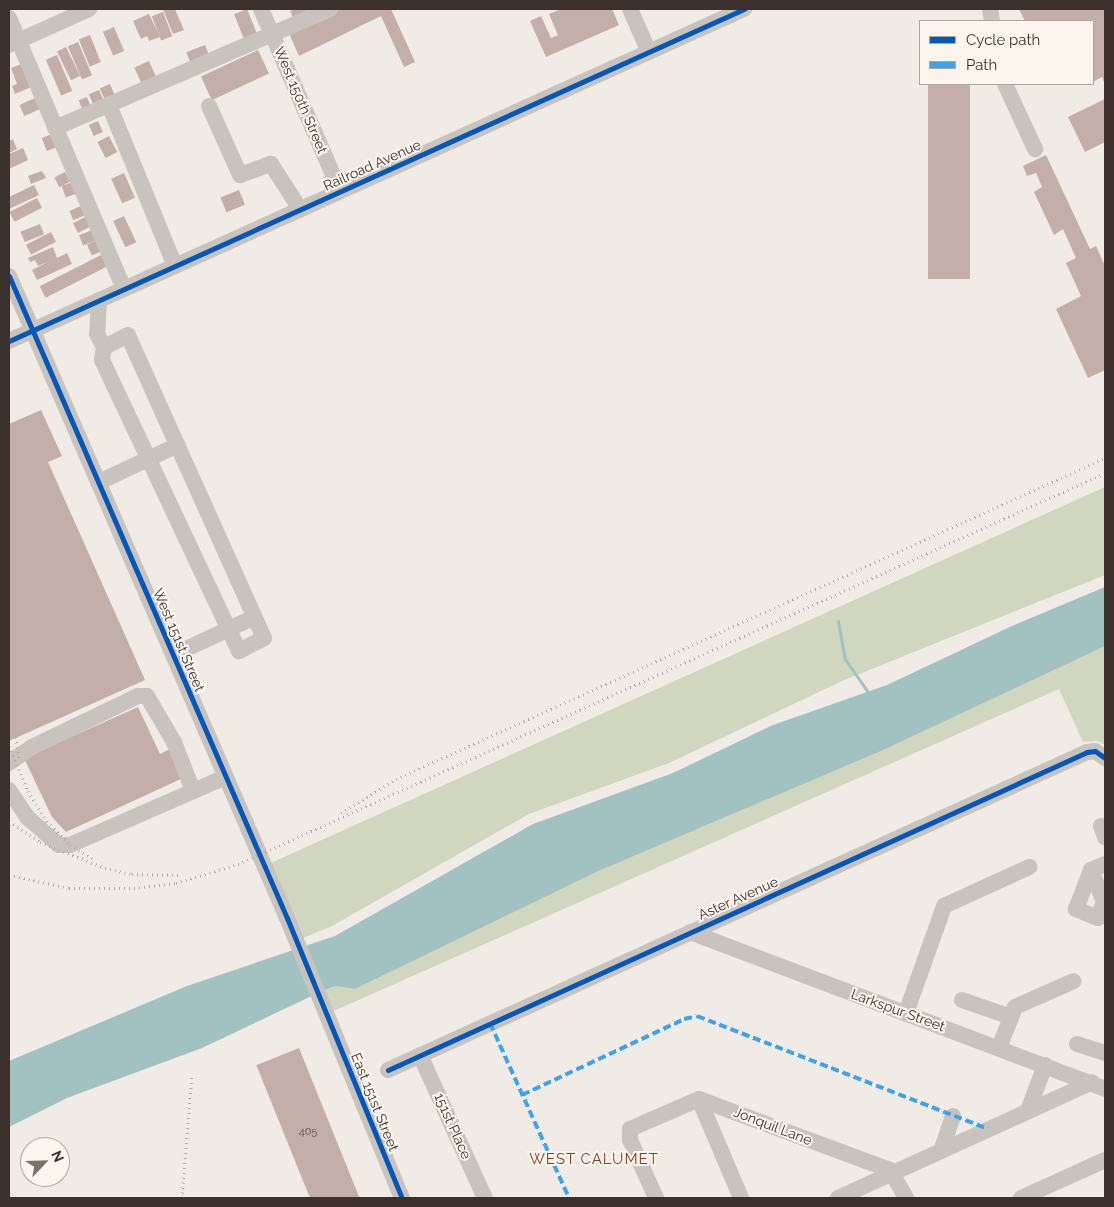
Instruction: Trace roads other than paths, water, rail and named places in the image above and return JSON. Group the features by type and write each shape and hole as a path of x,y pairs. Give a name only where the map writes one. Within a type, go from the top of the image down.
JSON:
{"street":[{"path":"14,42 89,9"},
{"name":"West 150th Street","path":"261,9 340,191"},
{"path":"55,128 330,9"},
{"path":"630,9 649,52"},
{"name":"Railroad Avenue","path":"9,341 744,9"},
{"path":"9,18 14,42 55,128 124,289"},
{"path":"1005,85 1035,149"},
{"path":"109,105 176,266"},
{"path":"209,106 240,174 271,164 300,210"},
{"name":"West 151st Street","path":"9,276 327,1014"},
{"path":"99,300 97,334 104,346 102,360 239,651 264,638 255,617 128,335 104,346"},
{"path":"99,482 178,445"},
{"path":"173,655 255,617"},
{"path":"9,764 32,747 138,696 147,696 174,742 193,791"},
{"name":"Aster Avenue","path":"388,1070 1087,752 1102,755"},
{"path":"9,790 28,818 59,845 70,845 226,777"},
{"path":"906,1013 944,906 1029,868"},
{"name":"Larkspur Street","path":"690,932 1102,1086"},
{"path":"999,1048 1015,1007 1074,980"},
{"path":"962,1000 1011,1018"},
{"name":"East 151st Street","path":"327,1014 402,1198"},
{"path":"1077,1044 1105,1053"},
{"name":"151st Place","path":"420,1054 485,1198"},
{"path":"1028,1111 1045,1065"},
{"path":"838,1198 1028,1111 1102,1086"},
{"path":"656,1198 630,1140 629,1132 635,1126 698,1099 741,1198"},
{"name":"Jonquil Lane","path":"698,1099 894,1173"},
{"path":"941,1151 953,1116"},
{"path":"1021,1198 1105,1160"},
{"path":"894,1173 906,1198"}],"water":[{"path":"1105,587 1105,646 883,750 596,872 355,989 335,986 202,1048 67,1098 9,1127 9,1061 187,986 335,936 533,824 673,773 773,725 887,685 1012,626"}],"waterway":[{"path":"838,621 845,659 868,692"}],"railway":[{"path":"341,813 396,779 1105,458"},
{"path":"9,875 69,888 134,888 176,883 238,864 1105,473"},
{"path":"16,737 19,760"},
{"path":"9,746 28,791 47,821 70,845 92,859"},
{"path":"9,821 40,842 105,868 132,874 182,875"},
{"path":"182,1198 192,1074"},
{"path":"9,1193 12,1198"}],"district":[{"name":"WEST CALUMET","path":"594,1160"}]}
